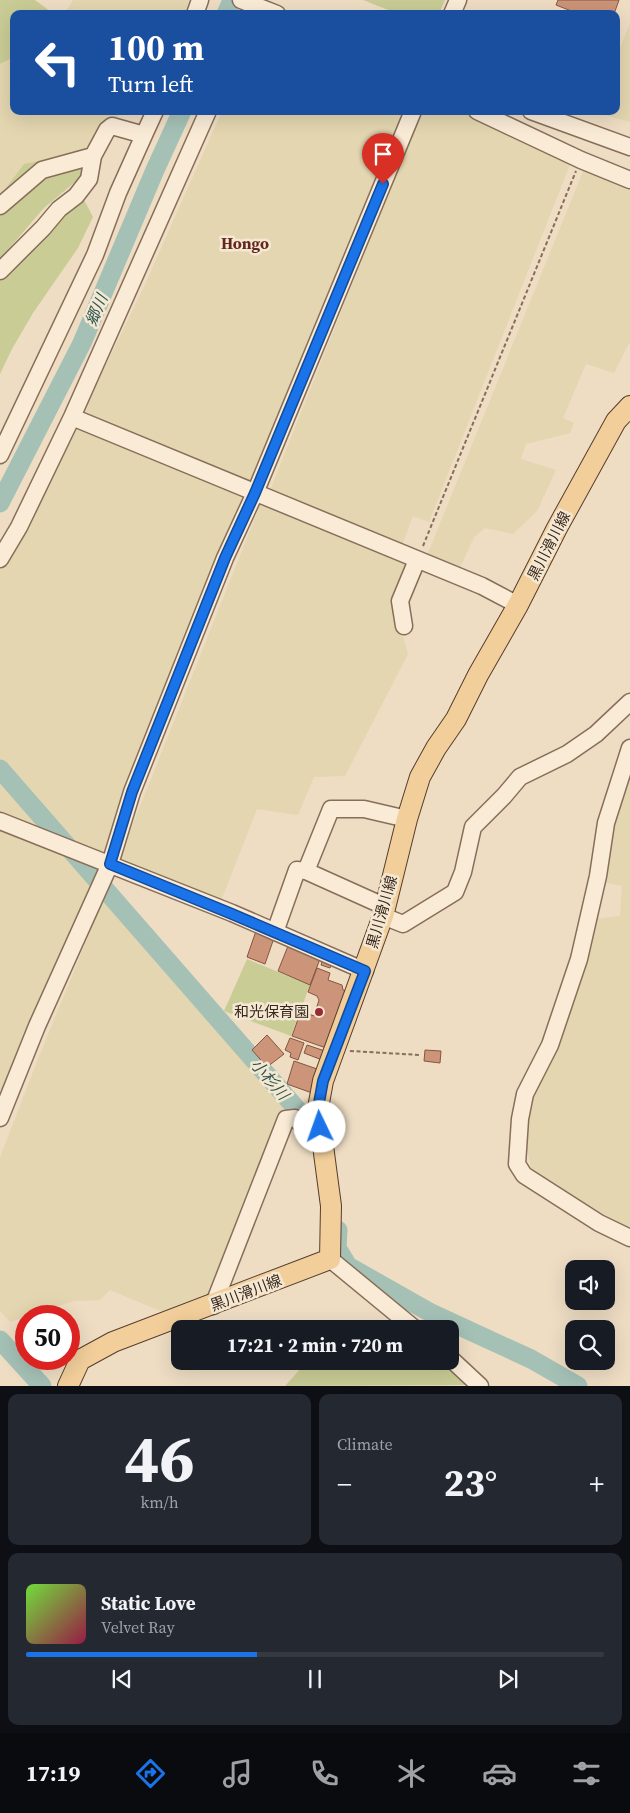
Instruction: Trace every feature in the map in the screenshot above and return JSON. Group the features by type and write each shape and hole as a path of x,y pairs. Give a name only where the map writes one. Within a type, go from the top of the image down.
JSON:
{"main road":[{"name":"黒川滑川線","path":"68,1386 80,1360 113,1342 213,1306 330,1260 331,1206 318,1108 323,1081 365,971 384,912 420,777 436,748 456,719 616,421 630,406"}],"street":[{"path":"242,0 257,10"},
{"path":"0,454 95,255 118,193 153,115"},
{"path":"0,559 19,527 72,418 206,115"},
{"path":"0,1118 37,1026 110,864 132,792 225,558 255,493 411,115"},
{"path":"485,115 580,160 630,180"},
{"path":"542,115 630,147"},
{"path":"0,271 43,228 59,209 76,196 89,179 93,156 107,130 112,126 144,135"},
{"path":"0,206 42,170 93,156"},
{"path":"72,418 482,586 518,604"},
{"path":"404,626 400,601 418,560"},
{"path":"275,932 297,870 306,871 403,924 455,892 463,872 473,827 520,777 567,754 596,734 630,702"},
{"path":"630,748 606,823 598,876 580,959 550,1045 525,1094 520,1119 517,1164 524,1175 600,1223 630,1238"},
{"path":"306,871 331,809 364,809 407,820"},
{"path":"0,821 110,864 365,971"},
{"path":"213,1306 286,1119 295,1118 322,1145"},
{"path":"330,1260 404,1320"},
{"path":"459,1366 480,1386"}],"path":[{"path":"418,560 580,160"},
{"path":"335,1050 420,1055"}],"shaded area":[{"path":"73,0 189,0 186,10 67,10"},
{"path":"630,23 630,122 605,115 620,115 620,48"},
{"path":"10,59 10,115 120,115 109,123 89,152 0,196 0,64"},
{"path":"220,115 400,115 252,484 81,416 143,289"},
{"path":"419,115 471,115 571,162 429,522 413,516 401,548 269,493"},
{"path":"584,169 630,187 630,344 614,373 586,364 563,418 574,423 570,433 526,444 521,459 556,470 537,511 513,534 485,528 474,537 460,568 426,558"},
{"path":"77,429 245,497 105,855 0,813 0,571"},
{"path":"261,503 409,566 393,603 408,654 345,776 314,777 298,815 257,809 221,901 119,859"},
{"path":"630,767 630,1229 532,1172 525,1141 528,1101 595,919 620,916 622,886 602,882 611,824"},
{"path":"0,829 100,866 0,1113"},
{"path":"106,893 286,1102 208,1298 168,1314 110,1290 100,1300 74,1301 62,1305 15,1305 15,1320 10,1322 0,1311 0,1157"}],"green space":[{"path":"0,0 35,0 49,10 10,10 10,59 0,64"},
{"path":"363,0 445,0 441,10 388,10"},
{"path":"89,152 81,177 44,208 0,259 0,196 24,164"},
{"path":"82,196 93,217 78,248 33,313 0,374 0,279"},
{"path":"247,959 310,985 291,1036 224,1011"},
{"path":"299,1370 453,1370 467,1385 285,1386"}],"building":[{"path":"558,0 619,0 615,10 569,10 556,5"},
{"path":"256,931 274,938 265,964 247,957"},
{"path":"288,946 320,959 310,985 278,971"},
{"path":"323,959 332,962 330,968 321,965"},
{"path":"317,968 330,973 328,980 342,985 343,990 349,992 329,1049 292,1036 301,1011 314,1016 319,1000 317,996 308,992"},
{"path":"267,1035 284,1054 267,1067 252,1050"},
{"path":"290,1038 304,1043 298,1060 290,1057 291,1053 285,1050"},
{"path":"307,1045 325,1051 322,1060 304,1053"},
{"path":"425,1050 441,1051 440,1063 424,1061"},
{"path":"294,1061 320,1070 312,1093 287,1084"}],"waterway":[{"name":"郷川","path":"228,10 232,0"},
{"name":"郷川","path":"0,503 82,343 180,115"},
{"name":"小杉川","path":"0,769 302,1115 313,1130"},
{"name":"小杉川","path":"338,1230 337,1248 348,1266 431,1313 531,1359 578,1386"},
{"path":"0,1340 42,1386"}],"place":[{"name":"和光保育園","path":"319,1012"}],"district":[{"name":"Hongo","path":"245,243"}],"route":[{"path":"320,1127 318,1108 323,1081 365,971 110,864 132,792 225,558 255,493 383,184"}]}
